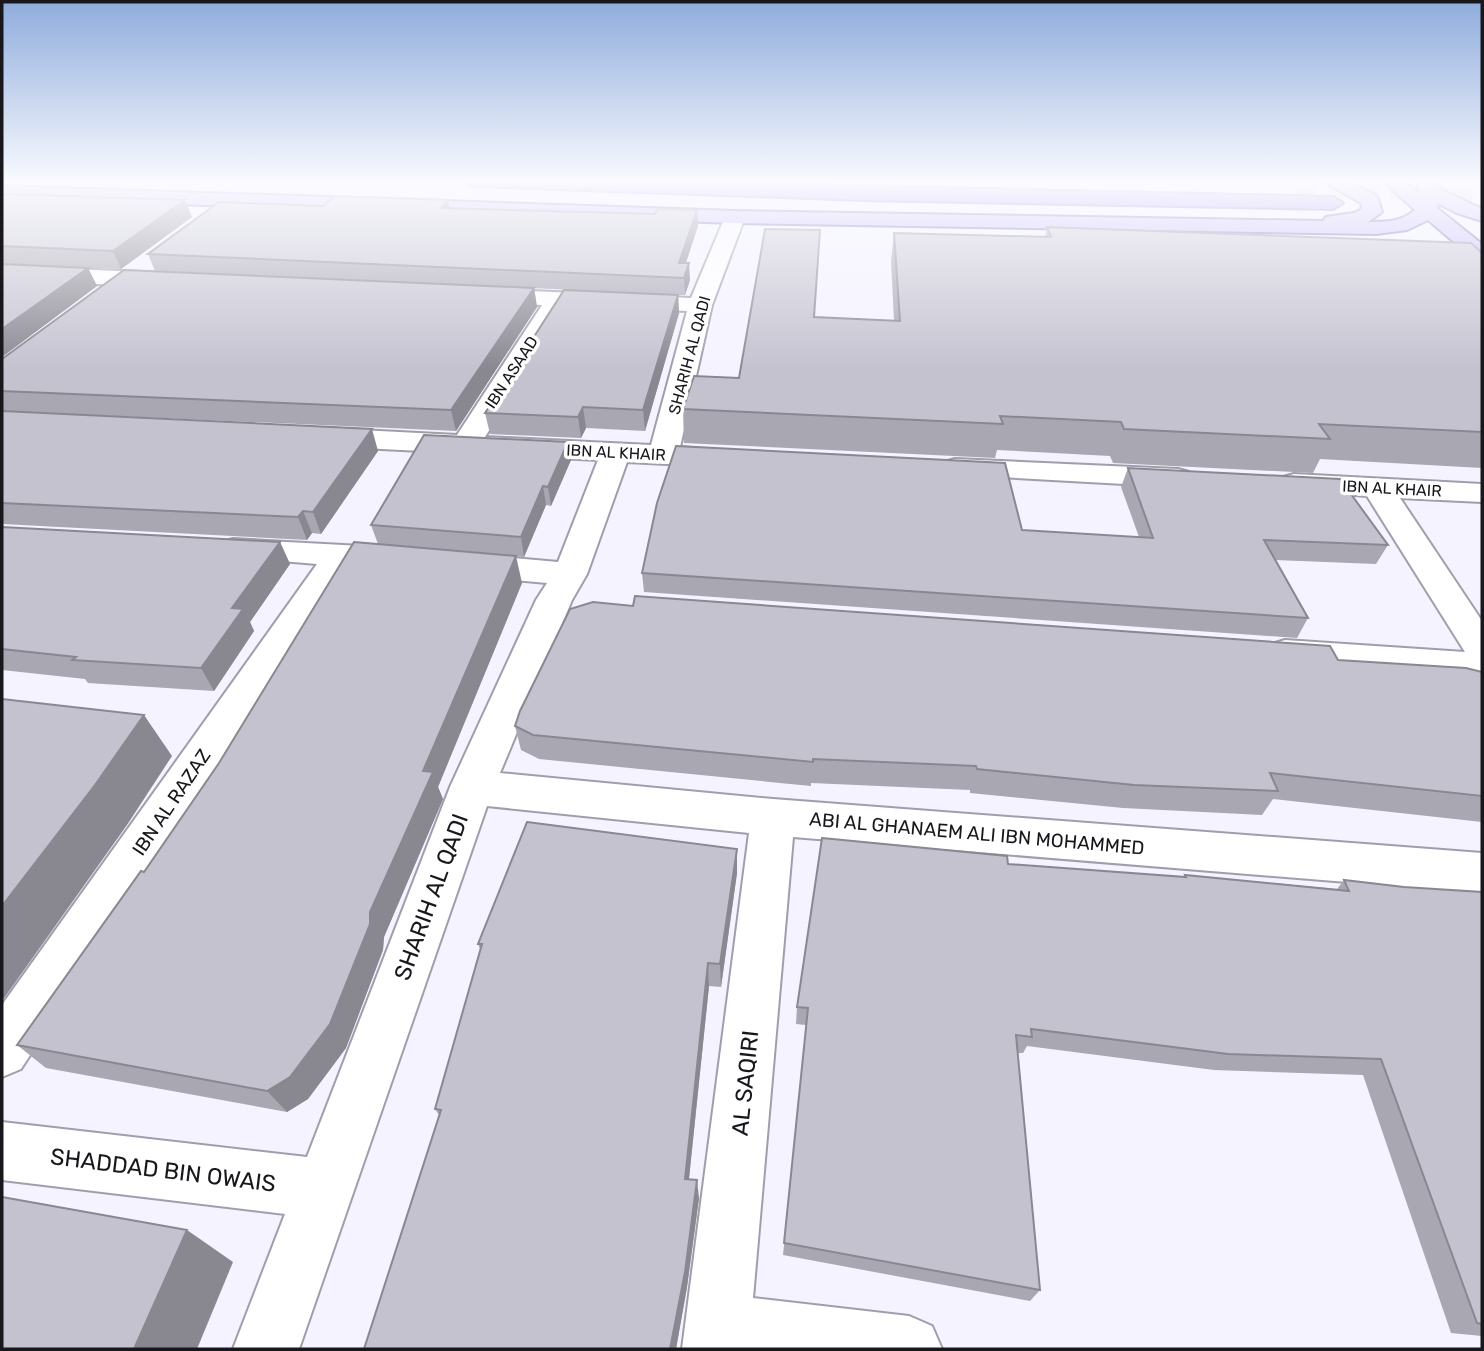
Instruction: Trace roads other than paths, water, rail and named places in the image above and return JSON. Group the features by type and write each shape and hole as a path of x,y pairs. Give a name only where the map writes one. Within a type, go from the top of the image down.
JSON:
{"main road":[{"path":"1385,244 1399,246"},
{"path":"1455,261 1482,272"}],"street":[{"name":"SHARIH AL QADI","path":"663,455 700,305 723,244"},
{"path":"94,301 157,254"},
{"path":"2,273 193,281"},
{"path":"466,295 700,305"},
{"name":"IBN ASAAD","path":"465,445 557,300"},
{"name":"IBN AL KHAIR","path":"301,436 760,459"},
{"name":"SHARIH AL QADI","path":"266,1349 472,787 573,592 616,452"},
{"path":"924,467 1199,479"},
{"name":"IBN AL KHAIR","path":"1267,482 1482,493"},
{"path":"1377,487 1482,650"},
{"path":"205,547 394,559"},
{"name":"IBN AL RAZAZ","path":"2,1050 341,554"},
{"path":"435,562 573,592"},
{"path":"1247,650 1482,667"},
{"name":"ABI AL GHANAEM ALI IBN MOHAMMED","path":"472,787 773,817 1482,873"},
{"name":"AL SAQIRI","path":"717,1338 773,817"},
{"name":"SHADDAD BIN OWAIS","path":"2,1151 324,1189"},
{"path":"717,1338 909,1349"}]}
